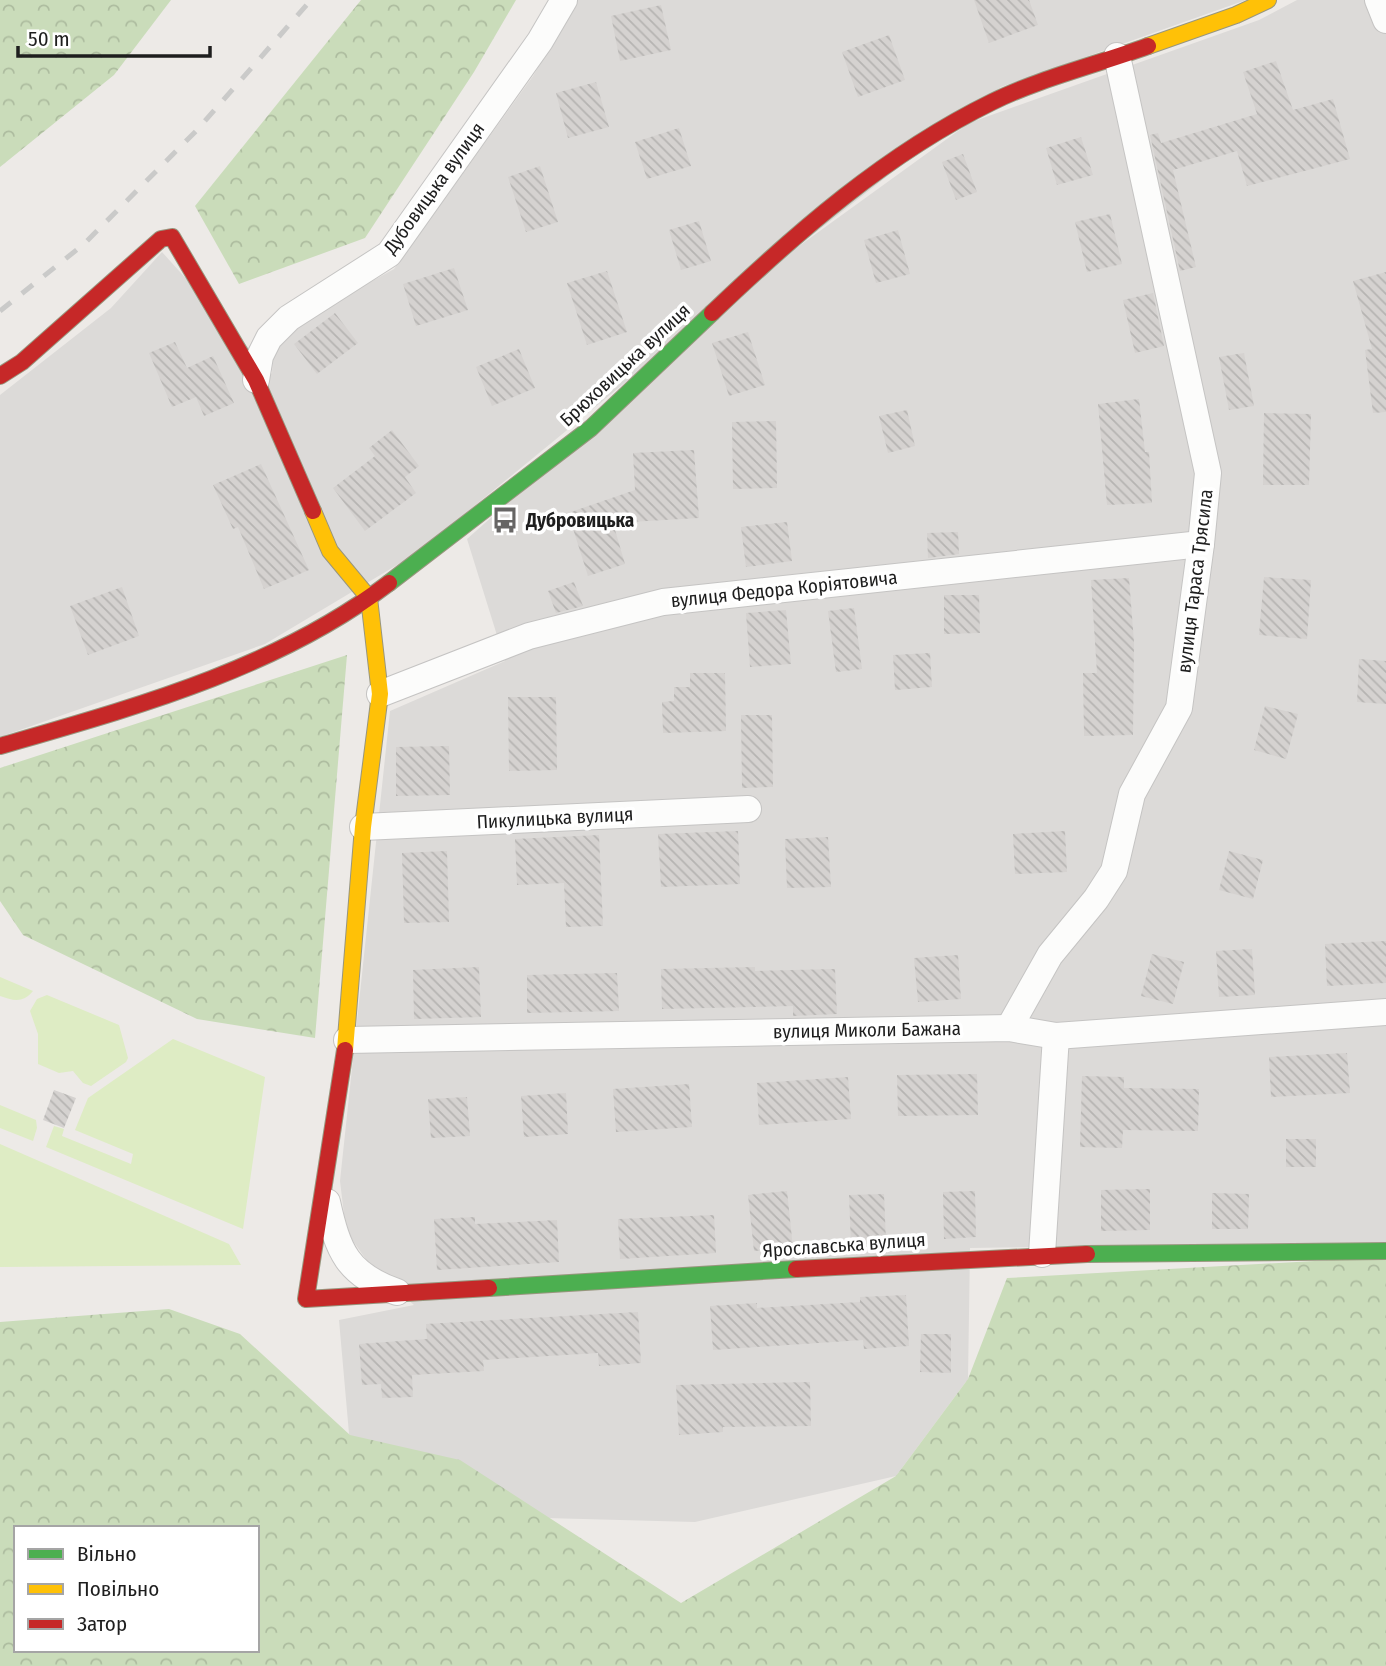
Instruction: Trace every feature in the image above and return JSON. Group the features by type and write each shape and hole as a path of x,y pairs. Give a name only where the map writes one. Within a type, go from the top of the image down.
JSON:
{"street":[{"name":"Дубовицька вулиця","path":"256,380 260,356 269,338 289,318 389,254 540,41 564,0"},
{"name":"Брюховицька вулиця","path":"0,746 157,701 276,651 369,598 591,428 781,247 900,153 993,101 1117,56 1233,8 1268,0"},
{"path":"1378,0 1386,20"},
{"name":"вулиця Тараса Трясила","path":"1009,1028 1050,955 1096,899 1114,871 1132,794 1179,708 1201,544 1208,473 1117,56"},
{"path":"0,376 22,362 161,239 172,237 256,380 330,551 369,598 380,694 363,827 347,1040 325,1190 335,1238 346,1258 371,1283 402,1293"},
{"name":"вулиця Федора Коріятовича","path":"380,694 529,636 663,602 1201,544"},
{"name":"Пикулицька вулиця","path":"363,827 748,809"},
{"name":"вулиця Миколи Бажана","path":"347,1040 1009,1028 1056,1036 1386,1012"},
{"path":"1042,1254 1056,1036"},
{"name":"Ярославська вулиця","path":"325,1190 306,1298 1042,1254 1386,1251"}],"shaded area":[{"path":"577,0 1246,0 1001,87 644,367 417,553 265,644 0,737 0,395 111,308 162,252 272,374 273,352 307,317 394,269 533,76"},
{"path":"1297,0 1386,0 1386,1242 970,1248 968,1379 896,1476 695,1522 356,1513 339,1320 414,1305 372,1268 346,1231 340,1181 390,711 505,661 467,539 788,254 969,123 1259,20"}],"green space":[{"path":"0,0 171,0 114,75 0,167"},
{"path":"361,0 516,0 474,72 365,238 239,284 195,206"},
{"path":"347,655 315,1038 197,1019 23,935 0,901 0,768"},
{"path":"0,977 33,991 26,998 18,1000 0,996"},
{"path":"47,995 119,1025 128,1058 126,1062 91,1086 83,1083 73,1071 59,1073 38,1064 38,1034 30,1011 37,999"},
{"path":"173,1039 265,1077 243,1229 46,1147 54,1126 64,1129 62,1136 131,1164 133,1154 75,1130 88,1098"},
{"path":"0,1105 36,1120 37,1128 33,1141 0,1128"},
{"path":"0,1144 229,1244 241,1265 0,1267"},
{"path":"1386,1257 1386,1666 0,1666 0,1322 169,1309 240,1334 350,1435 460,1460 681,1603 896,1476 968,1379 1007,1278"}],"building":[{"path":"974,0 1029,0 1038,25 989,43"},
{"path":"661,5 671,50 620,61 611,16"},
{"path":"889,35 905,80 858,97 842,52"},
{"path":"1276,61 1293,110 1333,99 1350,159 1247,186 1237,151 1173,170 1196,267 1180,271 1150,135 1158,133 1161,143 1257,114 1243,72"},
{"path":"596,82 609,127 568,138 556,93"},
{"path":"679,128 691,166 647,179 635,142"},
{"path":"1081,137 1093,175 1057,185 1046,148"},
{"path":"963,154 977,192 956,200 942,162"},
{"path":"540,166 558,222 526,232 508,177"},
{"path":"1110,214 1122,264 1087,272 1075,222"},
{"path":"699,221 711,261 681,270 669,230"},
{"path":"898,230 910,274 876,283 864,240"},
{"path":"454,268 468,310 416,326 403,284"},
{"path":"607,271 627,332 587,345 567,283"},
{"path":"1386,272 1386,412 1373,413 1365,350 1372,349 1353,281"},
{"path":"1153,293 1164,346 1135,353 1123,300"},
{"path":"335,313 358,343 317,374 294,344"},
{"path":"748,332 765,385 729,396 712,343"},
{"path":"175,342 187,368 213,356 234,403 204,416 196,397 172,407 149,353"},
{"path":"519,349 535,388 492,406 476,367"},
{"path":"1244,353 1254,406 1229,410 1219,357"},
{"path":"1139,399 1145,452 1149,452 1152,503 1107,505 1098,404"},
{"path":"907,410 915,446 888,453 879,416"},
{"path":"1264,413 1311,414 1309,485 1263,485"},
{"path":"776,421 777,488 733,489 732,422"},
{"path":"392,430 419,466 405,477 416,493 365,531 333,488 375,456 369,448"},
{"path":"694,450 699,518 613,523 625,564 588,576 568,513 635,490 633,453"},
{"path":"261,464 309,570 264,589 238,527 233,529 213,485"},
{"path":"787,522 792,561 746,567 741,527"},
{"path":"958,532 959,554 928,558 927,533"},
{"path":"1264,577 1311,580 1307,639 1259,635"},
{"path":"1129,578 1134,642 1133,735 1084,736 1083,673 1097,673 1091,580"},
{"path":"574,582 583,606 556,613 548,591"},
{"path":"122,587 139,636 88,655 70,606"},
{"path":"944,595 979,595 980,633 944,634"},
{"path":"854,608 862,669 836,672 828,611"},
{"path":"786,610 791,664 750,667 746,613"},
{"path":"930,653 932,687 895,690 893,655"},
{"path":"1359,659 1386,661 1386,704 1357,702"},
{"path":"690,673 725,673 726,731 663,733 662,702 674,701 674,687 690,687"},
{"path":"508,697 556,697 557,770 509,771"},
{"path":"1265,706 1298,714 1286,759 1254,750"},
{"path":"741,715 772,715 773,787 742,788"},
{"path":"449,746 450,795 396,796 396,747"},
{"path":"738,831 740,884 661,887 658,834"},
{"path":"1065,831 1067,872 1015,874 1013,834"},
{"path":"599,835 603,926 566,927 564,883 517,885 515,839"},
{"path":"828,837 831,887 787,888 785,839"},
{"path":"447,851 449,922 404,923 402,853"},
{"path":"1229,851 1263,860 1253,899 1219,890"},
{"path":"1386,941 1386,983 1327,986 1325,944"},
{"path":"1252,949 1255,995 1219,997 1216,951"},
{"path":"1152,954 1184,962 1173,1004 1141,996"},
{"path":"958,955 961,999 918,1002 914,958"},
{"path":"479,967 481,1017 414,1019 413,970"},
{"path":"755,967 755,971 835,969 837,1014 793,1016 793,1006 662,1009 661,969"},
{"path":"617,973 619,1011 527,1013 527,975"},
{"path":"1347,1053 1350,1093 1271,1097 1269,1057"},
{"path":"977,1074 978,1115 898,1116 897,1075"},
{"path":"1082,1076 1124,1077 1124,1088 1199,1089 1198,1131 1123,1130 1122,1148 1080,1147"},
{"path":"848,1077 851,1119 759,1125 757,1083"},
{"path":"689,1084 692,1127 616,1132 613,1089"},
{"path":"54,1090 76,1098 64,1128 43,1120"},
{"path":"566,1093 568,1134 524,1137 521,1096"},
{"path":"467,1097 470,1136 431,1138 428,1099"},
{"path":"1286,1139 1316,1139 1316,1167 1286,1167"},
{"path":"1150,1189 1150,1230 1101,1231 1101,1190"},
{"path":"787,1191 793,1248 754,1251 748,1195"},
{"path":"975,1191 976,1237 944,1239 943,1192"},
{"path":"1212,1193 1249,1194 1248,1229 1212,1229"},
{"path":"884,1194 886,1242 851,1245 849,1195"},
{"path":"714,1215 716,1253 620,1259 618,1219"},
{"path":"475,1217 475,1224 557,1220 559,1262 437,1270 434,1219"},
{"path":"906,1295 909,1346 864,1349 863,1340 713,1350 710,1306 757,1303 757,1308 860,1302 860,1297"},
{"path":"638,1312 641,1363 599,1366 598,1353 483,1360 484,1371 412,1375 413,1397 382,1398 381,1384 362,1385 359,1344 427,1339 426,1324"},
{"path":"921,1334 951,1334 951,1373 920,1372"},
{"path":"810,1382 811,1426 723,1427 723,1432 679,1435 676,1385"}],"railway":[{"path":"0,311 84,244 197,130 311,0"}],"traffic: fast":[{"path":"389,583 591,428 712,313"},
{"path":"1087,1254 1386,1251"},
{"path":"489,1288 796,1269"}],"traffic: slow":[{"path":"1148,46 1236,15 1268,0"},
{"path":"313,511 330,551 369,598"},
{"path":"345,1050 363,827 380,694 369,598"}],"traffic: jam":[{"path":"712,313 810,224 879,170 915,146 1010,94 1148,46"},
{"path":"0,376 22,362 161,239 172,237 256,380 313,511"},
{"path":"0,746 153,700 252,662 300,639 389,583"},
{"path":"345,1050 306,1299 489,1288"},
{"path":"796,1269 1087,1254"}],"place":[{"name":"Дубровицька","path":"505,520"}]}
